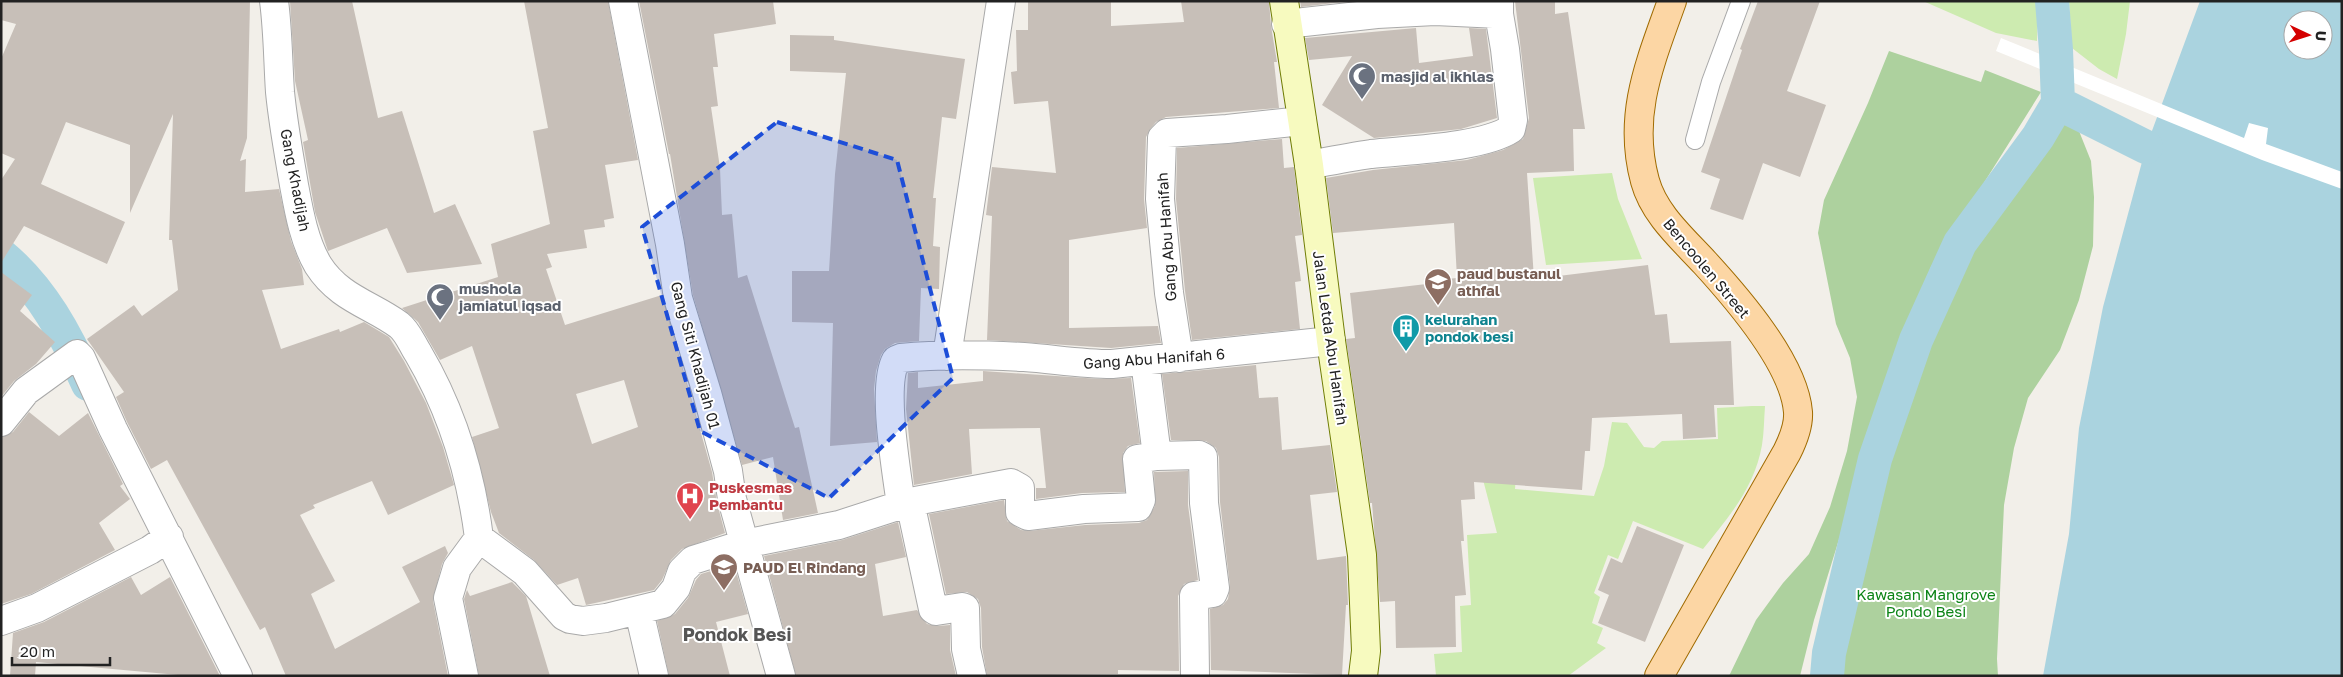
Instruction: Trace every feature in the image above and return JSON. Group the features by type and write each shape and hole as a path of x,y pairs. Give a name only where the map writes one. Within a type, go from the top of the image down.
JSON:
{"main road":[{"name":"Bencoolen Street","path":"1659,676 1787,452 1798,420 1795,396 1778,358 1732,292 1664,219 1652,200 1645,182 1637,131 1643,83 1672,1"}],"street":[{"name":"Gang Khadijah","path":"274,1 280,95 289,160 300,218 310,247 318,264 339,290 399,325 408,335 432,377 458,442 474,498 479,538"},
{"name":"Gang Siti Khadijah 01","path":"623,1 670,244 678,298 709,402 744,544 781,676"},
{"path":"947,356 1001,1"},
{"path":"1285,13 1377,14 1499,8 1506,49 1513,120 1511,129 1504,134 1463,144 1370,155 1309,165"},
{"name":"Jalan Letda Abu Hanifah","path":"1285,13 1309,165 1331,341 1362,555 1366,650 1363,676"},
{"name":"Gang Abu Hanifah","path":"1178,358 1169,293 1160,199 1162,138 1167,134 1302,121"},
{"name":"Gang Abu Hanifah 6","path":"972,676 966,649 966,608 933,610 905,503 892,430 890,399 892,367 896,360 901,358 947,356 1023,357 1078,364 1178,358 1331,341"},
{"path":"1,422 26,390 74,357 90,374 162,542 238,676"},
{"path":"1145,361 1157,456"},
{"path":"464,676 448,598 457,568 479,538 524,572 549,600 570,619 583,621 606,618 658,606 666,601 676,588 682,571 692,560 744,544 839,525 905,503 1011,483 1020,488 1020,512 1028,516 1084,509 1134,507 1140,503 1137,459 1157,456 1199,455 1203,457 1204,503 1215,588 1213,593 1194,596 1196,676"},
{"path":"1,621 37,608 162,542"},
{"path":"639,611 654,676"}],"lane":[{"path":"1695,140 1711,82 1741,1"}],"highlighted area":[{"path":"777,122 897,160 953,378 829,498 700,431 642,227"}],"green space":[{"path":"1923,1 2038,1 2037,41 1996,33"},
{"path":"2069,1 2130,1 2117,79 2099,69 2072,48"},
{"name":"Kawasan Mangrove Pondo Besi","path":"1889,51 1981,82 1985,70 2041,92 1931,267 1904,330 1814,620 1800,676 1729,676 1756,620 1783,583 1809,554 1830,507 1847,451 1857,397 1850,358 1836,324 1818,233 1824,200 1868,103"},
{"name":"Kawasan Mangrove Pondo Besi","path":"2062,115 2077,126 2091,161 2094,197 2093,246 2079,300 2060,350 2028,398 2014,448 2004,505 1997,659 1998,676 1840,676 1846,628 1859,571 1888,447 1909,379 1931,326 1965,256 1991,215 2018,179 2040,158"},
{"path":"1612,173 1618,199 1642,259 1546,265 1533,178"},
{"path":"1765,406 1763,440 1753,475 1739,501 1703,549 1633,521 1618,559 1608,555 1594,593 1600,597 1592,623 1603,628 1597,643 1606,648 1568,676 1436,676 1434,654 1462,652 1460,606 1471,605 1467,535 1497,533 1481,472 1518,449 1515,489 1594,496 1604,466 1612,422 1627,423 1644,447 1654,448 1662,441 1718,439 1717,408"}],"water":[{"path":"2200,1 2342,1 2342,676 2043,676 2069,534 2079,428 2103,307 2146,147"}],"pier":[{"path":"2001,38 2244,138 2249,123 2268,128 2266,144 2342,172 2342,189 2262,160 1996,51"}],"building":[{"path":"1,1 250,1 247,138 240,161 246,159 245,192 279,189 291,241 302,269 304,285 262,290 281,349 339,329 340,332 364,322 389,337 426,403 443,447 454,485 388,515 372,481 313,505 315,508 300,515 335,581 311,594 335,649 420,602 402,567 445,546 448,553 442,564 433,601 448,676 286,676 265,627 260,630 167,460 151,469 127,422 116,397 124,392 87,339 134,305 142,316 178,290 172,240 169,240 173,114 130,213 130,145 66,122 41,184 125,222 107,264 24,226 1,263 1,180 15,159 1,153 1,59 16,24 1,20"},
{"path":"290,1 352,1 378,118 402,111 434,213 455,204 482,264 407,273 387,228 328,251 315,212 303,142 308,140 295,81"},
{"path":"524,1 608,1 638,160 605,165 614,218 604,220 605,227 584,230 587,248 547,254 552,267 546,269 565,325 662,295 712,472 717,503 725,533 682,549 671,560 662,580 654,590 586,605 578,578 557,585 534,560 499,533 491,512 472,437 499,428 472,346 440,360 418,322 402,308 498,277 491,244 550,224 533,131 548,128","holes":["624,380 638,427 592,444 576,394"]},
{"path":"639,1 773,1 776,24 714,34 718,67 713,67 718,106 711,107 720,168 722,215 732,214 738,278 747,275 795,428 799,427 818,513 783,520 773,457 742,465 693,295 670,154"},
{"path":"1028,1 1111,1 1111,26 1184,22 1181,1 1269,1 1277,62 1274,62 1279,108 1166,117 1156,122 1146,137 1144,199 1147,228 1069,240 1069,328 1158,326 1161,343 1111,348 987,340 992,216 986,215 992,167 1056,173 1048,101 1014,104 1011,72 1017,71 1016,30 1028,30"},
{"path":"1300,1 1350,1 1301,7"},
{"path":"1515,1 1555,1 1555,14 1568,12 1585,129 1573,129 1574,171 1527,173 1534,279 1648,265 1655,315 1667,314 1670,343 1731,341 1734,405 1714,405 1716,437 1683,439 1682,414 1592,418 1590,451 1585,451 1582,490 1474,482 1475,499 1461,500 1464,541 1461,541 1466,595 1455,596 1456,647 1396,648 1395,601 1380,602 1372,503 1370,503 1346,339 1355,338 1350,293 1435,283 1435,280 1457,278 1454,223 1333,233 1326,178 1373,170 1467,160 1503,150 1523,139 1529,118"},
{"path":"1758,1 1820,1 1787,91 1826,105 1800,177 1763,163 1743,220 1710,209 1720,179 1701,172 1742,50 1740,49"},
{"path":"1416,28 1419,63 1473,56 1469,28 1486,29 1497,118 1461,129 1374,138 1322,105 1352,56 1309,60 1305,38"},
{"path":"790,35 834,36 834,40 965,59 956,119 942,117 933,198 936,198 933,246 940,247 939,289 921,288 919,341 895,343 885,349 881,355 876,371 874,389 877,442 830,446 833,323 792,322 792,271 829,271 835,174 846,73 790,71"},
{"path":"1282,139 1284,168 1294,167 1302,235 1295,236 1301,281 1295,282 1300,329 1192,340 1176,199 1177,148"},
{"path":"1,272 32,295 20,311 55,342 36,364 14,381 1,397"},
{"path":"1256,365 1259,398 1278,397 1282,450 1330,445 1337,492 1310,495 1317,560 1346,556 1348,605 1346,605 1342,675 1211,670 1210,609 1223,605 1228,599 1230,586 1220,502 1219,457 1216,448 1206,441 1171,440 1162,374"},
{"path":"983,371 1100,379 1131,378 1140,443 1128,446 1123,453 1125,492 1082,493 1036,499 1036,488 1046,488 1040,428 969,429 972,474 914,485 906,409 908,373 918,372 918,388 983,381"},
{"path":"29,412 59,436 88,413 123,484 120,486 130,499 99,523 115,550 31,594 1,604 1,437 13,432"},
{"path":"1188,471 1188,505 1198,580 1184,584 1178,596 1179,671 1118,670 1118,674 987,676 982,647 981,608 978,599 967,592 946,594 929,514 1004,500 1007,521 1021,530 1139,523 1147,520 1155,506 1154,472"},
{"path":"898,522 906,557 875,564 883,616 917,610 927,624 938,626 950,625 950,650 956,676 796,676 764,556 842,540"},
{"path":"1637,526 1684,545 1645,642 1598,623 1609,595 1598,590 1611,558 1622,563"},
{"path":"734,564 748,614 716,622 730,676 669,676 657,621 675,614 688,598 696,580 701,574"},
{"path":"131,577 141,595 170,577 220,676 189,676 36,662 35,676 10,676 13,633 44,622"},
{"path":"512,582 526,596 550,676 479,676 464,599 467,590 470,596"}],"waterway":[{"path":"2052,1 2058,103 2146,147"},
{"path":"1827,676 1829,653 1875,459 1916,340 1960,243 2038,137 2058,103"},
{"path":"1,255 29,283 52,314 88,384"}],"place":[{"name":"masjid al ikhlas","path":"1362,100"},
{"name":"paud bustanul athfal","path":"1438,306"},
{"name":"mushola jamiatul iqsad","path":"440,321"},
{"name":"kelurahan pondok besi","path":"1406,352"},
{"name":"Puskesmas Pembantu","path":"690,520"},
{"name":"PAUD El Rindang","path":"724,591"}],"district":[{"name":"Pondok Besi","path":"737,634"}]}
